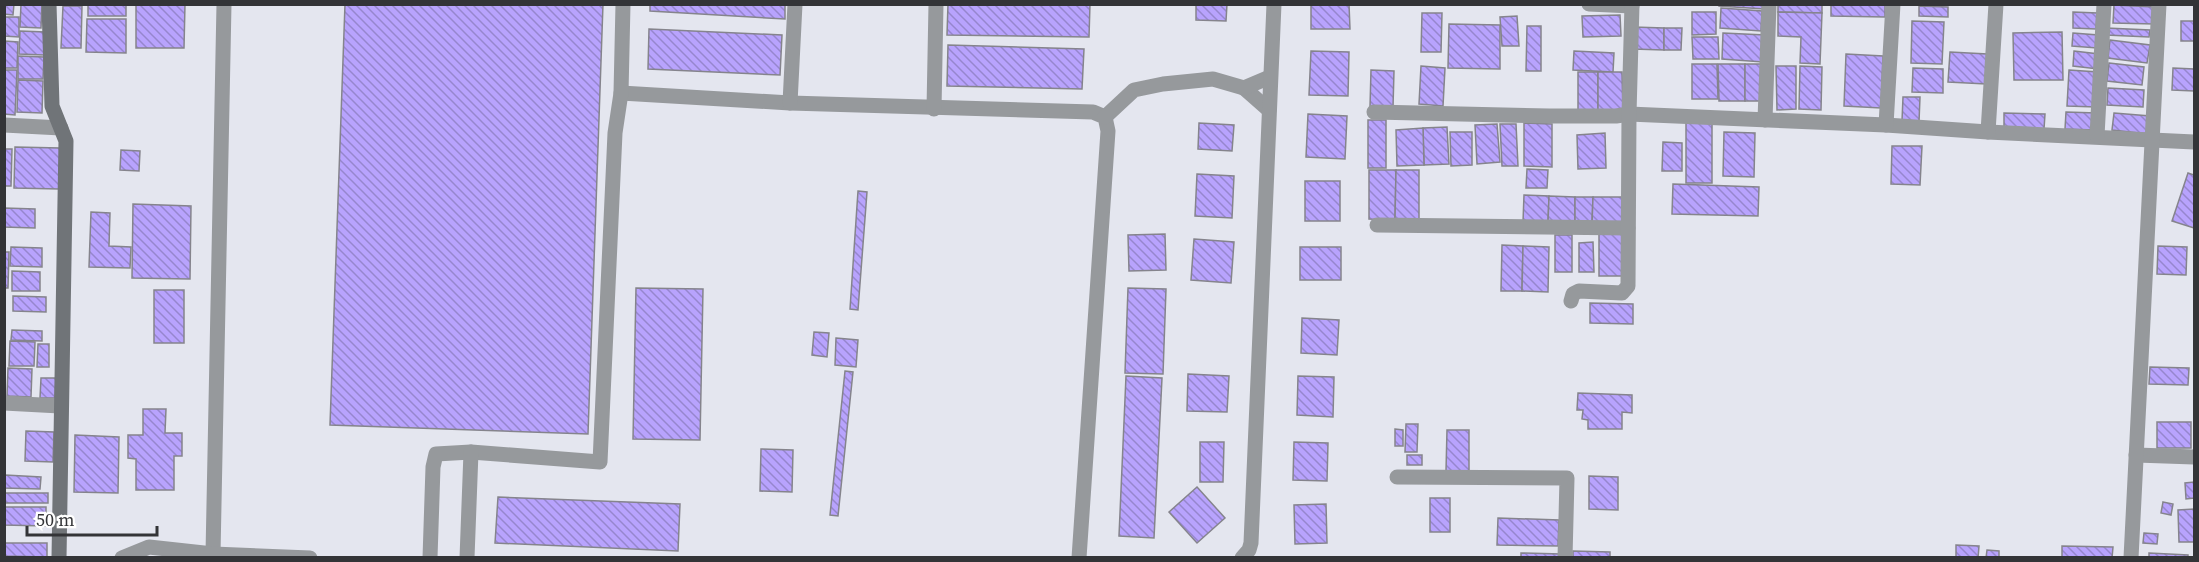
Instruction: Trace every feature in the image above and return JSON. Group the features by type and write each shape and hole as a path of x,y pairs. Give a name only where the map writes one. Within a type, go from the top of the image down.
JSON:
{"street":[{"path":"50,4 52,106 66,141 59,558"},
{"path":"213,554 224,4"},
{"path":"430,558 433,459 436,454 471,452 600,462 615,132 621,93 623,4"},
{"path":"790,103 795,4"},
{"path":"934,109 936,4"},
{"path":"1242,558 1249,550 1251,543 1274,4"},
{"path":"1571,301 1573,294 1579,291 1623,292 1628,286 1632,5 1589,4"},
{"path":"1765,120 1769,4"},
{"path":"1886,125 1893,4"},
{"path":"1988,132 1996,4"},
{"path":"2097,136 2104,4"},
{"path":"2131,558 2159,4"},
{"path":"1244,88 1270,77"},
{"path":"1105,117 1134,90 1213,79 1244,88 1269,110"},
{"path":"621,93 934,109 1094,112 1105,117"},
{"path":"1374,112 1549,116 1629,114 2194,142"},
{"path":"1079,558 1108,131 1105,117"},
{"path":"4,126 61,128"},
{"path":"1377,225 1628,228"},
{"path":"4,403 60,406"},
{"path":"467,558 471,452"},
{"path":"2136,455 2194,457"},
{"path":"1397,477 1567,478 1565,558"},
{"path":"122,558 148,547 213,554 310,558"}],"building":[{"path":"4,4 14,4 13,15 4,14"},
{"path":"21,4 42,4 41,28 20,27"},
{"path":"88,4 126,4 126,16 88,16"},
{"path":"136,4 185,4 184,48 136,48"},
{"path":"345,4 603,4 588,434 330,425"},
{"path":"650,4 785,4 785,19 650,11"},
{"path":"948,4 1090,4 1089,37 947,35"},
{"path":"1196,4 1227,4 1226,21 1196,20"},
{"path":"1311,4 1349,4 1350,29 1311,29"},
{"path":"1719,4 1764,4 1764,9 1719,6"},
{"path":"1778,4 1822,4 1822,13 1778,12"},
{"path":"1831,4 1885,4 1885,17 1831,16"},
{"path":"2114,5 2155,7 2154,24 2113,23"},
{"path":"63,6 82,6 81,48 61,48"},
{"path":"1919,6 1948,7 1948,17 1919,16"},
{"path":"1721,8 1762,11 1761,31 1720,28"},
{"path":"1692,12 1716,12 1716,34 1692,35"},
{"path":"1778,12 1822,13 1820,64 1800,63 1801,37 1778,36"},
{"path":"2073,12 2097,13 2096,29 2073,28"},
{"path":"1422,13 1442,13 1441,52 1421,52"},
{"path":"1620,15 1621,36 1583,37 1582,16"},
{"path":"1517,16 1519,46 1502,46 1500,17"},
{"path":"4,17 19,17 19,37 4,36"},
{"path":"87,19 126,19 126,53 86,52"},
{"path":"1912,21 1944,22 1942,64 1911,63"},
{"path":"2181,21 2194,21 2194,41 2181,41"},
{"path":"1449,24 1500,25 1500,69 1448,68"},
{"path":"1527,26 1541,26 1541,71 1526,71"},
{"path":"1633,27 1664,28 1664,50 1633,49"},
{"path":"1664,28 1682,28 1681,50 1664,50"},
{"path":"2106,28 2150,30 2149,37 2106,35"},
{"path":"649,29 782,35 780,75 648,69"},
{"path":"20,31 45,32 44,55 19,54"},
{"path":"2062,32 2063,80 2014,80 2013,33"},
{"path":"1723,33 1765,35 1763,62 1722,59"},
{"path":"2073,33 2098,35 2097,48 2072,46"},
{"path":"1692,37 1718,37 1719,59 1693,59"},
{"path":"2110,40 2150,45 2147,63 2108,58"},
{"path":"4,41 18,42 17,68 4,68"},
{"path":"948,45 1084,49 1082,89 947,86"},
{"path":"1311,51 1349,52 1348,96 1309,95"},
{"path":"1574,51 1614,53 1613,72 1573,70"},
{"path":"2074,51 2099,54 2098,69 2073,66"},
{"path":"1950,52 1987,54 1986,84 1948,82"},
{"path":"1846,54 1883,56 1881,108 1844,106"},
{"path":"18,56 44,57 43,79 18,79"},
{"path":"2109,63 2144,67 2142,85 2107,81"},
{"path":"1692,64 1717,64 1718,99 1692,99"},
{"path":"1718,64 1745,64 1745,101 1719,101"},
{"path":"1745,64 1761,64 1761,101 1745,101"},
{"path":"1421,66 1445,68 1443,106 1419,104"},
{"path":"1776,66 1796,66 1796,109 1777,110"},
{"path":"1800,66 1822,67 1821,110 1799,109"},
{"path":"1913,68 1943,69 1943,93 1912,92"},
{"path":"2173,68 2194,69 2194,91 2172,90"},
{"path":"4,70 17,70 15,115 4,114"},
{"path":"1371,70 1394,71 1393,107 1370,107"},
{"path":"2069,70 2098,72 2096,107 2067,106"},
{"path":"1578,72 1598,72 1598,113 1578,113"},
{"path":"1598,72 1622,72 1623,113 1598,113"},
{"path":"18,80 43,81 42,113 17,112"},
{"path":"2108,88 2144,90 2143,107 2107,105"},
{"path":"1903,97 1920,97 1919,122 1902,121"},
{"path":"2066,112 2096,113 2095,130 2065,129"},
{"path":"2004,113 2045,114 2044,129 2004,127"},
{"path":"2114,113 2150,116 2148,134 2112,130"},
{"path":"1308,114 1347,116 1345,159 1306,157"},
{"path":"1368,120 1386,120 1386,168 1368,168"},
{"path":"1199,123 1234,125 1232,151 1198,149"},
{"path":"1524,123 1552,124 1552,167 1524,166"},
{"path":"1686,123 1712,123 1712,183 1686,183"},
{"path":"1497,124 1500,162 1477,164 1475,125"},
{"path":"1500,124 1516,124 1518,166 1502,166"},
{"path":"1447,127 1449,164 1424,165 1423,128"},
{"path":"1423,128 1424,165 1397,166 1396,130"},
{"path":"1450,132 1472,132 1472,165 1451,166"},
{"path":"1724,132 1755,133 1754,177 1723,176"},
{"path":"1605,133 1606,168 1578,169 1577,135"},
{"path":"1663,142 1682,143 1682,171 1662,171"},
{"path":"1892,146 1922,146 1920,185 1891,184"},
{"path":"15,147 60,148 59,189 14,188"},
{"path":"4,149 12,149 11,186 4,186"},
{"path":"121,150 140,151 139,171 120,170"},
{"path":"1527,169 1548,170 1547,188 1526,188"},
{"path":"1369,170 1396,170 1395,220 1369,219"},
{"path":"1396,170 1419,170 1419,220 1395,220"},
{"path":"2188,173 2194,175 2194,228 2172,221"},
{"path":"1197,174 1234,176 1232,218 1195,216"},
{"path":"1305,181 1340,181 1340,221 1305,221"},
{"path":"1673,184 1759,187 1758,216 1672,214"},
{"path":"858,191 867,192 858,310 850,309"},
{"path":"1524,195 1549,196 1548,223 1523,222"},
{"path":"1549,196 1575,197 1575,224 1548,223"},
{"path":"1575,197 1593,197 1592,224 1575,224"},
{"path":"1593,197 1623,197 1623,225 1592,224"},
{"path":"133,204 191,206 190,279 132,278"},
{"path":"4,208 35,209 35,228 4,227"},
{"path":"91,212 110,213 109,246 131,247 130,268 89,267"},
{"path":"1599,233 1625,234 1624,276 1599,276"},
{"path":"1165,234 1166,270 1129,271 1128,235"},
{"path":"1555,235 1572,235 1572,272 1555,272"},
{"path":"1194,239 1234,242 1231,283 1191,280"},
{"path":"1593,242 1594,272 1579,272 1579,243"},
{"path":"1502,245 1523,246 1522,291 1501,291"},
{"path":"1523,246 1549,247 1548,292 1522,291"},
{"path":"2158,246 2187,247 2186,275 2157,274"},
{"path":"11,247 42,248 42,267 10,266"},
{"path":"1300,247 1341,247 1341,280 1300,280"},
{"path":"4,252 9,252 8,288 4,288"},
{"path":"12,271 40,272 40,291 12,291"},
{"path":"636,288 703,289 700,440 633,439"},
{"path":"1128,288 1166,289 1163,374 1125,373"},
{"path":"154,290 184,290 184,343 154,343"},
{"path":"13,296 46,297 46,312 13,311"},
{"path":"1590,303 1633,304 1633,324 1590,323"},
{"path":"1302,318 1339,320 1337,355 1301,353"},
{"path":"12,330 42,331 42,341 11,340"},
{"path":"814,332 829,333 827,357 812,355"},
{"path":"836,338 858,340 856,367 835,365"},
{"path":"10,341 35,342 34,366 9,366"},
{"path":"38,344 49,344 49,367 37,367"},
{"path":"2150,367 2189,368 2188,385 2149,384"},
{"path":"8,368 32,369 31,397 7,396"},
{"path":"845,371 853,372 838,516 830,515"},
{"path":"1188,374 1229,376 1227,412 1187,411"},
{"path":"1126,376 1162,378 1154,538 1119,536"},
{"path":"1298,376 1334,377 1333,417 1297,415"},
{"path":"41,378 56,378 55,398 40,398"},
{"path":"1578,393 1632,395 1632,413 1622,412 1622,429 1588,429 1588,420 1582,419 1583,410 1577,410"},
{"path":"143,409 166,409 165,433 182,433 182,456 174,456 174,490 136,490 136,459 128,458 128,435 143,435"},
{"path":"2157,422 2191,422 2191,448 2157,448"},
{"path":"1406,424 1418,424 1417,452 1405,452"},
{"path":"1395,429 1403,430 1403,446 1395,446"},
{"path":"1447,430 1469,430 1469,471 1446,471"},
{"path":"26,431 54,432 53,462 25,461"},
{"path":"75,435 119,437 118,493 74,492"},
{"path":"1200,442 1224,442 1223,482 1200,482"},
{"path":"1294,442 1328,443 1327,481 1293,480"},
{"path":"761,449 793,450 792,492 760,491"},
{"path":"1407,455 1422,455 1422,465 1407,465"},
{"path":"5,475 41,477 40,489 4,488"},
{"path":"1589,476 1618,477 1618,510 1589,509"},
{"path":"2194,482 2194,498 2186,499 2185,483"},
{"path":"1197,487 1225,518 1197,543 1169,512"},
{"path":"4,493 48,493 48,503 4,503"},
{"path":"498,497 680,504 678,551 495,543"},
{"path":"1430,498 1450,498 1450,532 1430,532"},
{"path":"2163,502 2173,504 2171,515 2161,513"},
{"path":"1326,504 1327,543 1295,544 1294,505"},
{"path":"4,507 46,507 46,526 4,525"},
{"path":"2194,509 2194,542 2179,542 2178,510"},
{"path":"1498,518 1559,520 1558,546 1497,545"},
{"path":"2144,533 2158,534 2157,544 2143,543"},
{"path":"4,543 47,543 47,557 4,556"},
{"path":"1956,545 1979,546 1978,558 1956,558"},
{"path":"2062,546 2113,547 2112,558 2062,558"},
{"path":"1987,550 1999,551 1999,558 1986,558"},
{"path":"1573,551 1610,552 1610,558 1573,558"},
{"path":"1521,553 1561,554 1561,558 1521,558"},
{"path":"2149,553 2188,555 2188,558 2149,558"}]}
